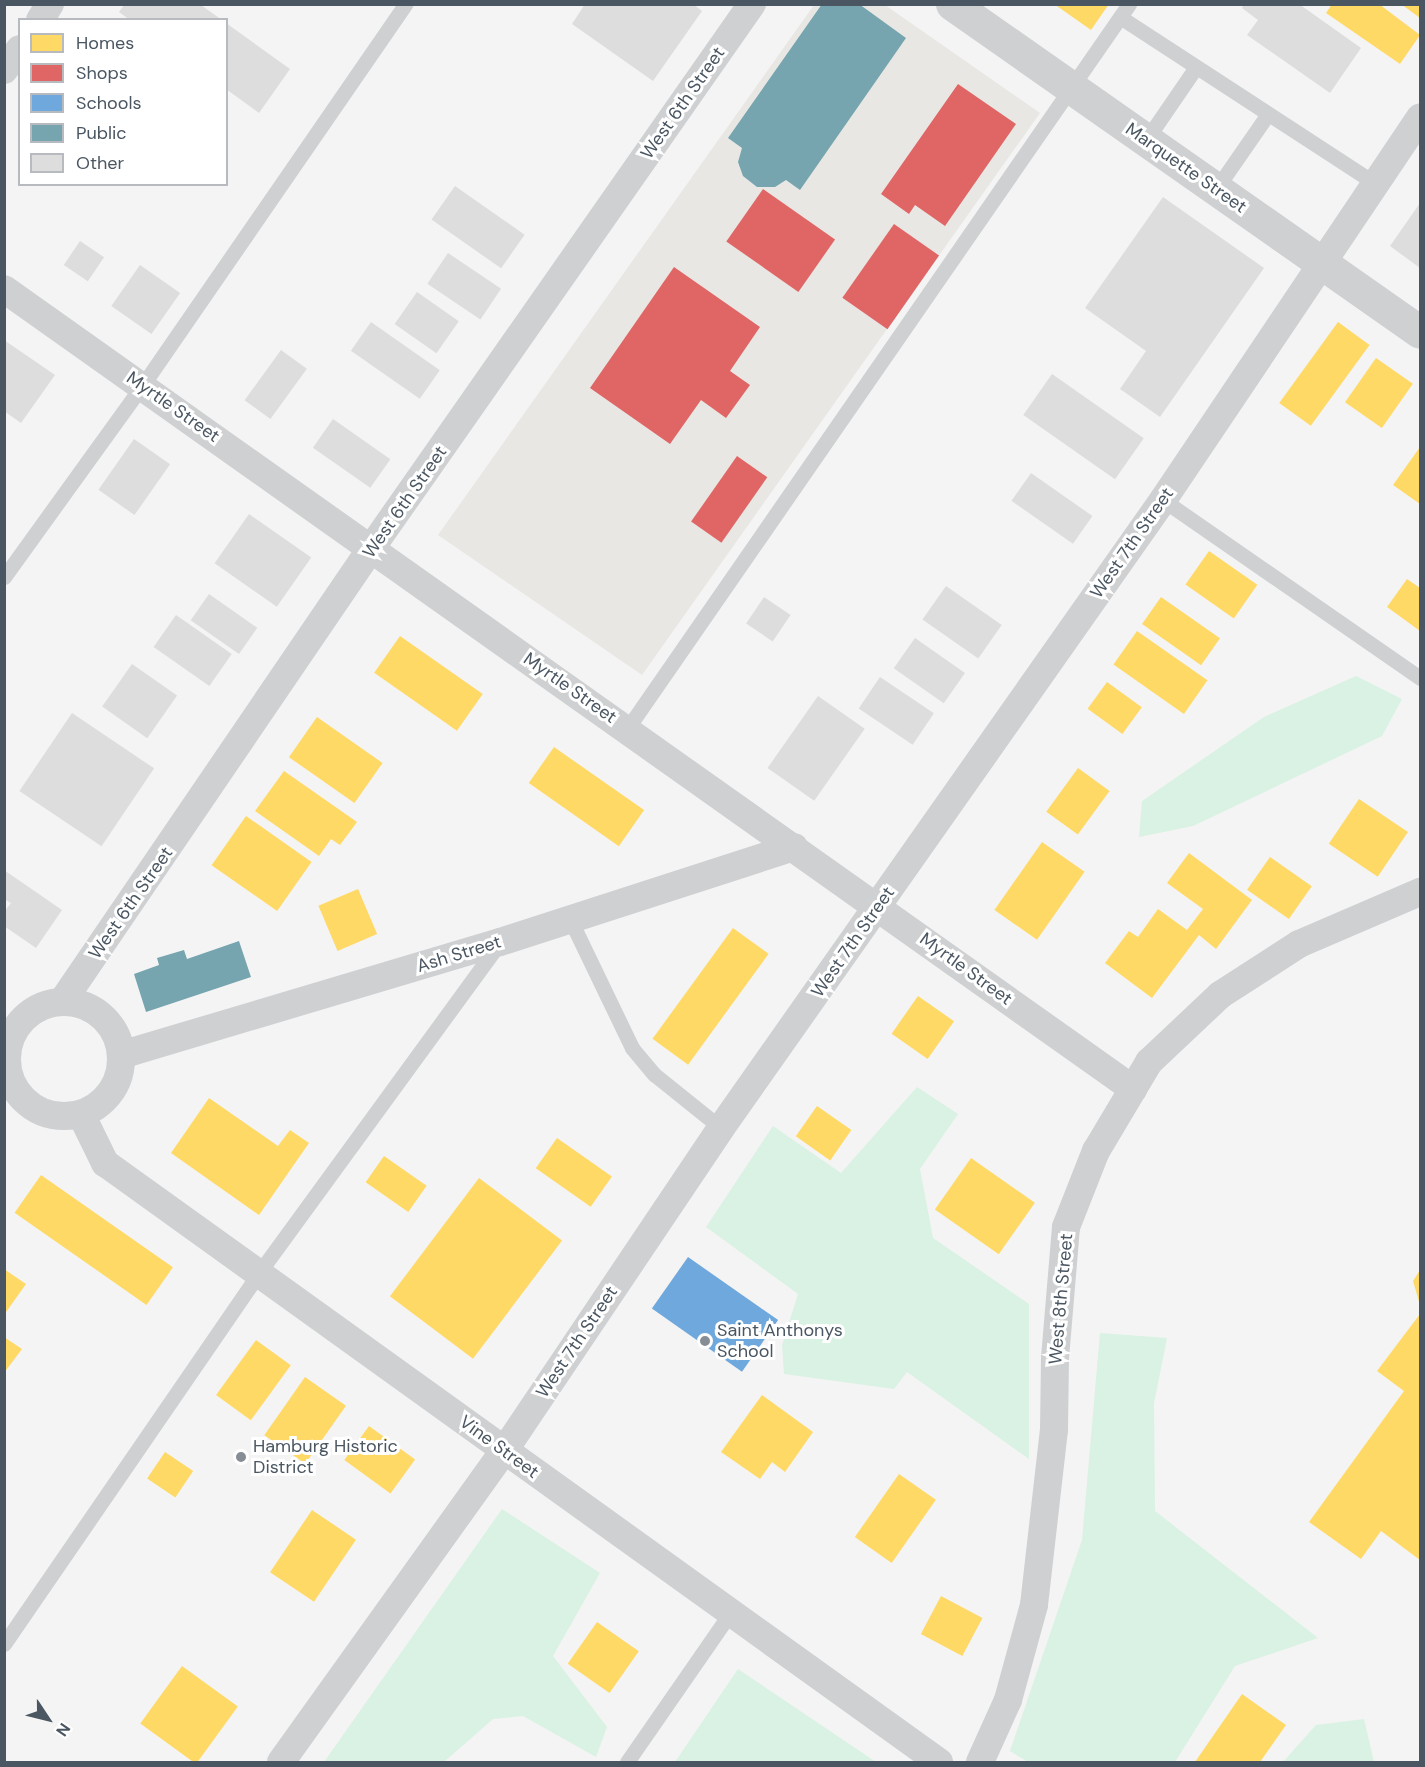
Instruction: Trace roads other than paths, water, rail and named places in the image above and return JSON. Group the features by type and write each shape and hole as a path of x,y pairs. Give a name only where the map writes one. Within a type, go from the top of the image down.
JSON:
{"street":[{"path":"41,18 50,4"},
{"name":"West 6th Street","path":"63,1002 372,548 752,4"},
{"name":"Marquette Street","path":"952,4 1420,332"},
{"path":"4,70 18,52"},
{"name":"West 7th Street","path":"281,1762 504,1451 721,1128 1163,500 1420,117"},
{"name":"Myrtle Street","path":"4,289 878,906 1133,1089"},
{"name":"Ash Street","path":"121,1055 500,942 794,847"},
{"name":"West 8th Street","path":"980,1762 1008,1700 1034,1605 1054,1430 1055,1358 1066,1227 1096,1151 1149,1062 1220,995 1299,944 1420,892"},
{"path":"52,1002 90,1008 105,1020 116,1036 121,1055 119,1074 111,1091 98,1105 81,1114 63,1116 45,1113 28,1105 8,1088 7,1055 10,1037 21,1021 35,1009 52,1002"},
{"name":"Vine Street","path":"81,1114 105,1163 939,1762"}],"lane":[{"path":"4,577 142,386 406,4"},
{"path":"627,729 1125,10 1196,66 1375,183"},
{"path":"1146,140 1196,66"},
{"path":"1216,189 1268,114"},
{"path":"1163,500 1420,678"},
{"path":"570,919 632,1048 655,1075 721,1128"},
{"path":"4,1644 258,1274 500,942"},
{"path":"627,1762 730,1613"}],"place":[{"name":"Saint Anthonys School","path":"705,1341"},
{"name":"Hamburg Historic District","path":"241,1457"}]}
